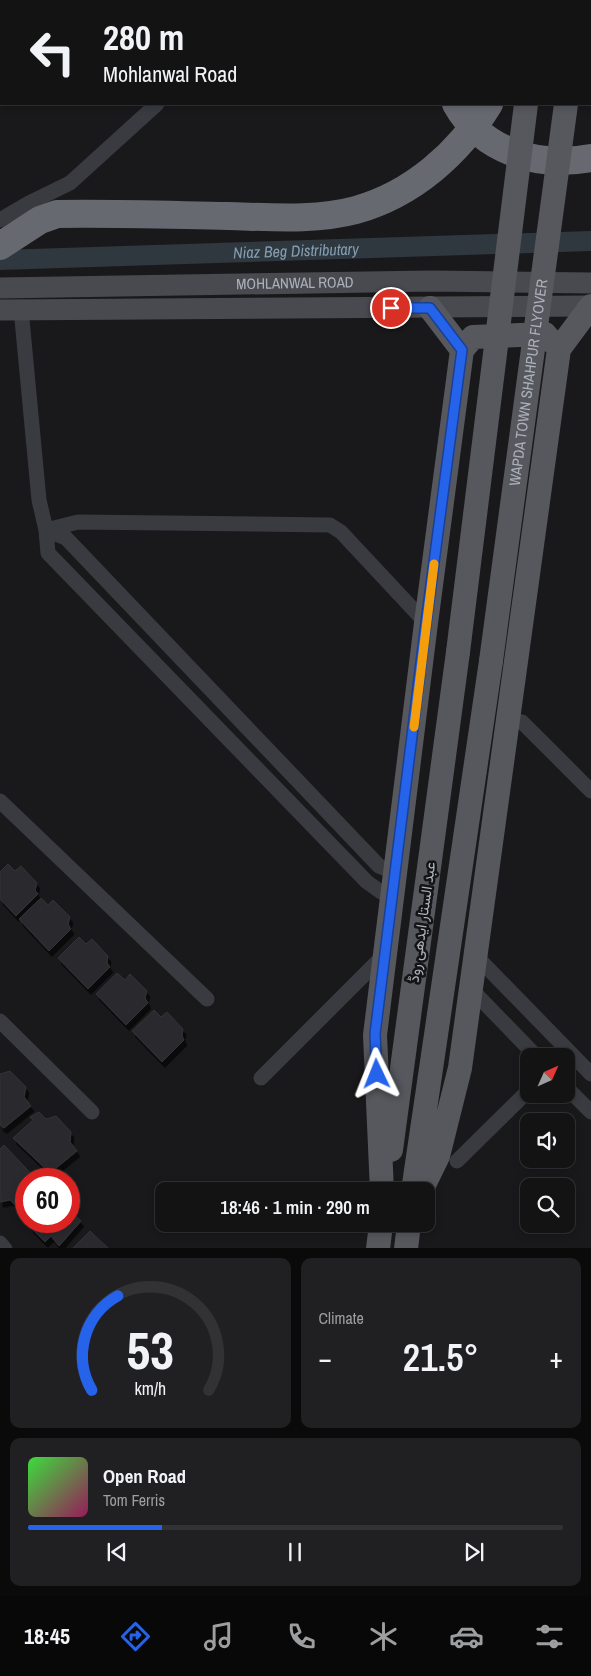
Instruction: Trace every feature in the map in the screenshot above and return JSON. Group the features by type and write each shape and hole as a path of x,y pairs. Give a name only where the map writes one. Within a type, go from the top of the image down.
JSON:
{"highway":[{"path":"457,105 464,118 478,133 503,149 539,160 571,162 591,158"},
{"path":"0,246 40,220 57,214 292,217 356,210 407,187 437,166 462,143 488,105"}],"main road":[{"name":"عبد الستار ایدھی روڈ","path":"385,1182 458,652 526,105"},
{"name":"WAPDA TOWN SHAHPUR FLYOVER","path":"491,662 566,105"},
{"name":"MOHLANWAL ROAD","path":"0,288 431,282 591,283"},
{"name":"MOHLANWAL ROAD","path":"10,310 591,306"},
{"path":"425,1182 438,1156 460,1068 559,349 591,306"},
{"path":"430,308 462,350"},
{"path":"383,1182 375,1034 462,350 473,337 545,334 559,349"},
{"name":"عبد الستار ایدھی روڈ","path":"414,1182 491,662"},
{"path":"378,1248 380,1232"},
{"path":"406,1248 408,1232"}],"street":[{"path":"0,220 70,183 156,105"},
{"path":"10,310 39,500 46,530 48,553 366,882 381,892 395,884 66,538 46,530"},
{"path":"46,530 78,522 330,525 341,532 426,623"},
{"path":"508,720 522,722 591,791"},
{"path":"0,801 207,999"},
{"path":"476,956 591,1074"},
{"path":"261,1078 377,962 385,963"},
{"path":"472,990 528,1048"},
{"path":"0,1021 92,1112"},
{"path":"575,1096 591,1112"},
{"path":"456,1161 520,1099"},
{"path":"0,1243 5,1248"}],"building":[{"path":"8,864 15,871 21,866 37,883 35,890 38,894 16,916 0,899 0,872"},
{"path":"41,898 48,905 53,900 70,917 68,924 71,929 49,951 19,919"},
{"path":"79,937 86,944 92,939 108,956 107,963 110,967 88,989 58,958"},
{"path":"117,973 125,980 130,974 147,991 145,998 148,1003 126,1025 96,994"},
{"path":"154,1010 161,1017 167,1012 183,1029 182,1036 184,1040 162,1062 132,1031"},
{"path":"10,1071 26,1087 24,1097 31,1106 4,1128 0,1125 0,1074"},
{"path":"39,1112 46,1119 56,1116 71,1132 70,1142 77,1151 56,1168 45,1168 13,1138 33,1120 30,1117"},
{"path":"4,1145 26,1168 15,1168 15,1205 10,1200 0,1202 0,1149"},
{"path":"90,1231 108,1248 73,1248"},
{"path":"36,1233 70,1233 59,1246 51,1236 45,1242"}],"waterway":[{"name":"Niaz Beg Distributary","path":"0,260 591,241"}],"slow traffic":[{"path":"414,727 434,564"}],"route":[{"path":"377,1074 375,1034 462,350 430,308 391,308"}]}
